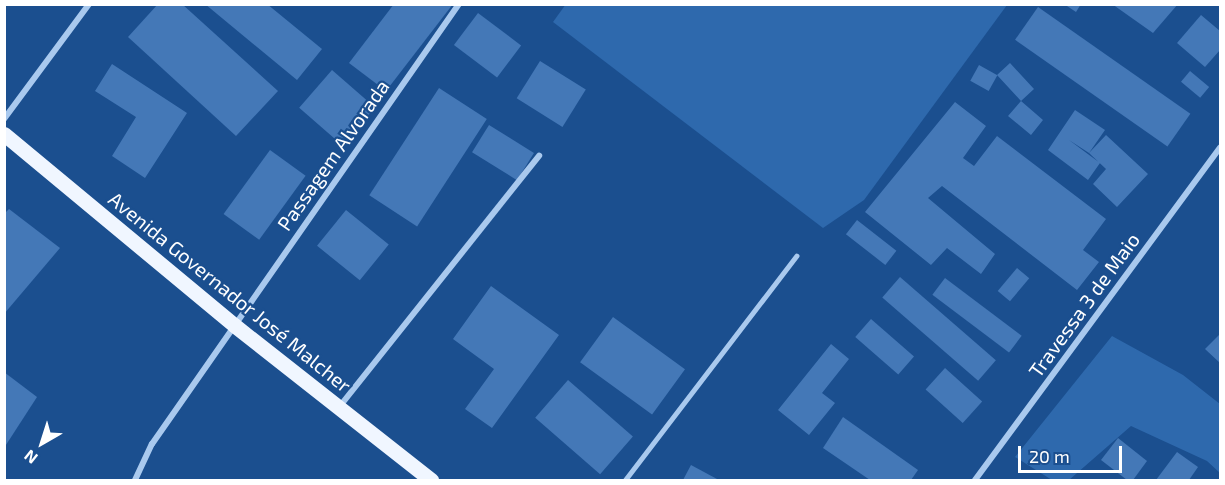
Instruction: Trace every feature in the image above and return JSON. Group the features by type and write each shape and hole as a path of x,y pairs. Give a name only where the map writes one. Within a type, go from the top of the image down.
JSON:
{"main road":[{"name":"Avenida Governador José Malcher","path":"4,135 234,325 431,480"}],"street":[{"path":"4,119 89,4"},
{"name":"Passagem Alvorada","path":"135,480 152,444 459,4"},
{"name":"Travessa 3 de Maio","path":"975,480 1221,148"},
{"path":"340,407 539,156"}],"lane":[{"path":"625,480 796,256"}],"shaded area":[{"path":"566,4 1007,5 864,200 823,228 553,22"},
{"path":"1112,336 1183,375 1220,404 1220,473 1207,461 1131,426 1069,480 1052,480 1015,457"}],"building":[{"path":"158,4 182,4 278,91 236,136 128,37"},
{"path":"205,4 267,4 322,49 297,80"},
{"path":"394,4 453,4 386,91 349,63"},
{"path":"1064,4 1081,4 1076,12"},
{"path":"1112,4 1178,4 1153,33"},
{"path":"1038,7 1190,114 1167,146 1015,40"},
{"path":"478,13 521,45 497,77 454,45"},
{"path":"1201,15 1220,31 1220,50 1205,67 1177,43"},
{"path":"540,61 586,90 562,127 517,98"},
{"path":"1010,63 1034,89 1021,101 997,75"},
{"path":"112,64 187,113 145,178 112,156 136,117 95,91"},
{"path":"979,65 997,75 989,91 970,81"},
{"path":"332,70 375,107 342,145 299,108"},
{"path":"1190,71 1209,87 1200,98 1181,82"},
{"path":"439,88 487,119 417,226 369,195"},
{"path":"1021,101 1043,120 1031,135 1008,116"},
{"path":"955,102 986,126 963,158 974,166 997,136 1106,219 1083,250 1099,262 1077,290 942,186 928,198 995,254 981,274 947,248 931,265 865,212"},
{"path":"1075,110 1105,130 1089,153 1106,135 1148,174 1117,207 1093,184 1106,169 1100,163 1088,180 1048,150","holes":["1069,140 1089,153 1098,162"]},
{"path":"489,125 534,153 517,180 472,152"},
{"path":"270,150 306,176 259,240 224,214"},
{"path":"9,209 60,248 4,314 4,214"},
{"path":"346,210 389,245 360,280 317,246"},
{"path":"857,220 896,251 885,265 846,234"},
{"path":"1017,268 1029,278 1010,301 998,291"},
{"path":"900,277 996,360 978,381 882,297"},
{"path":"945,278 1022,336 1009,353 932,295"},
{"path":"491,286 559,335 492,428 465,409 494,369 453,339"},
{"path":"613,317 685,369 652,415 580,362"},
{"path":"871,319 914,356 898,375 855,337"},
{"path":"1220,334 1220,363 1205,349"},
{"path":"831,344 849,359 822,393 835,403 809,435 778,410"},
{"path":"945,368 982,401 963,423 926,390"},
{"path":"4,372 37,397 4,448"},
{"path":"568,380 633,436 600,474 535,418"},
{"path":"843,417 918,470 911,480 870,480 823,448"},
{"path":"1118,438 1147,461 1133,480 1127,480 1101,460"},
{"path":"1177,452 1198,467 1189,480 1156,480"},
{"path":"691,465 717,479 683,480"}]}
